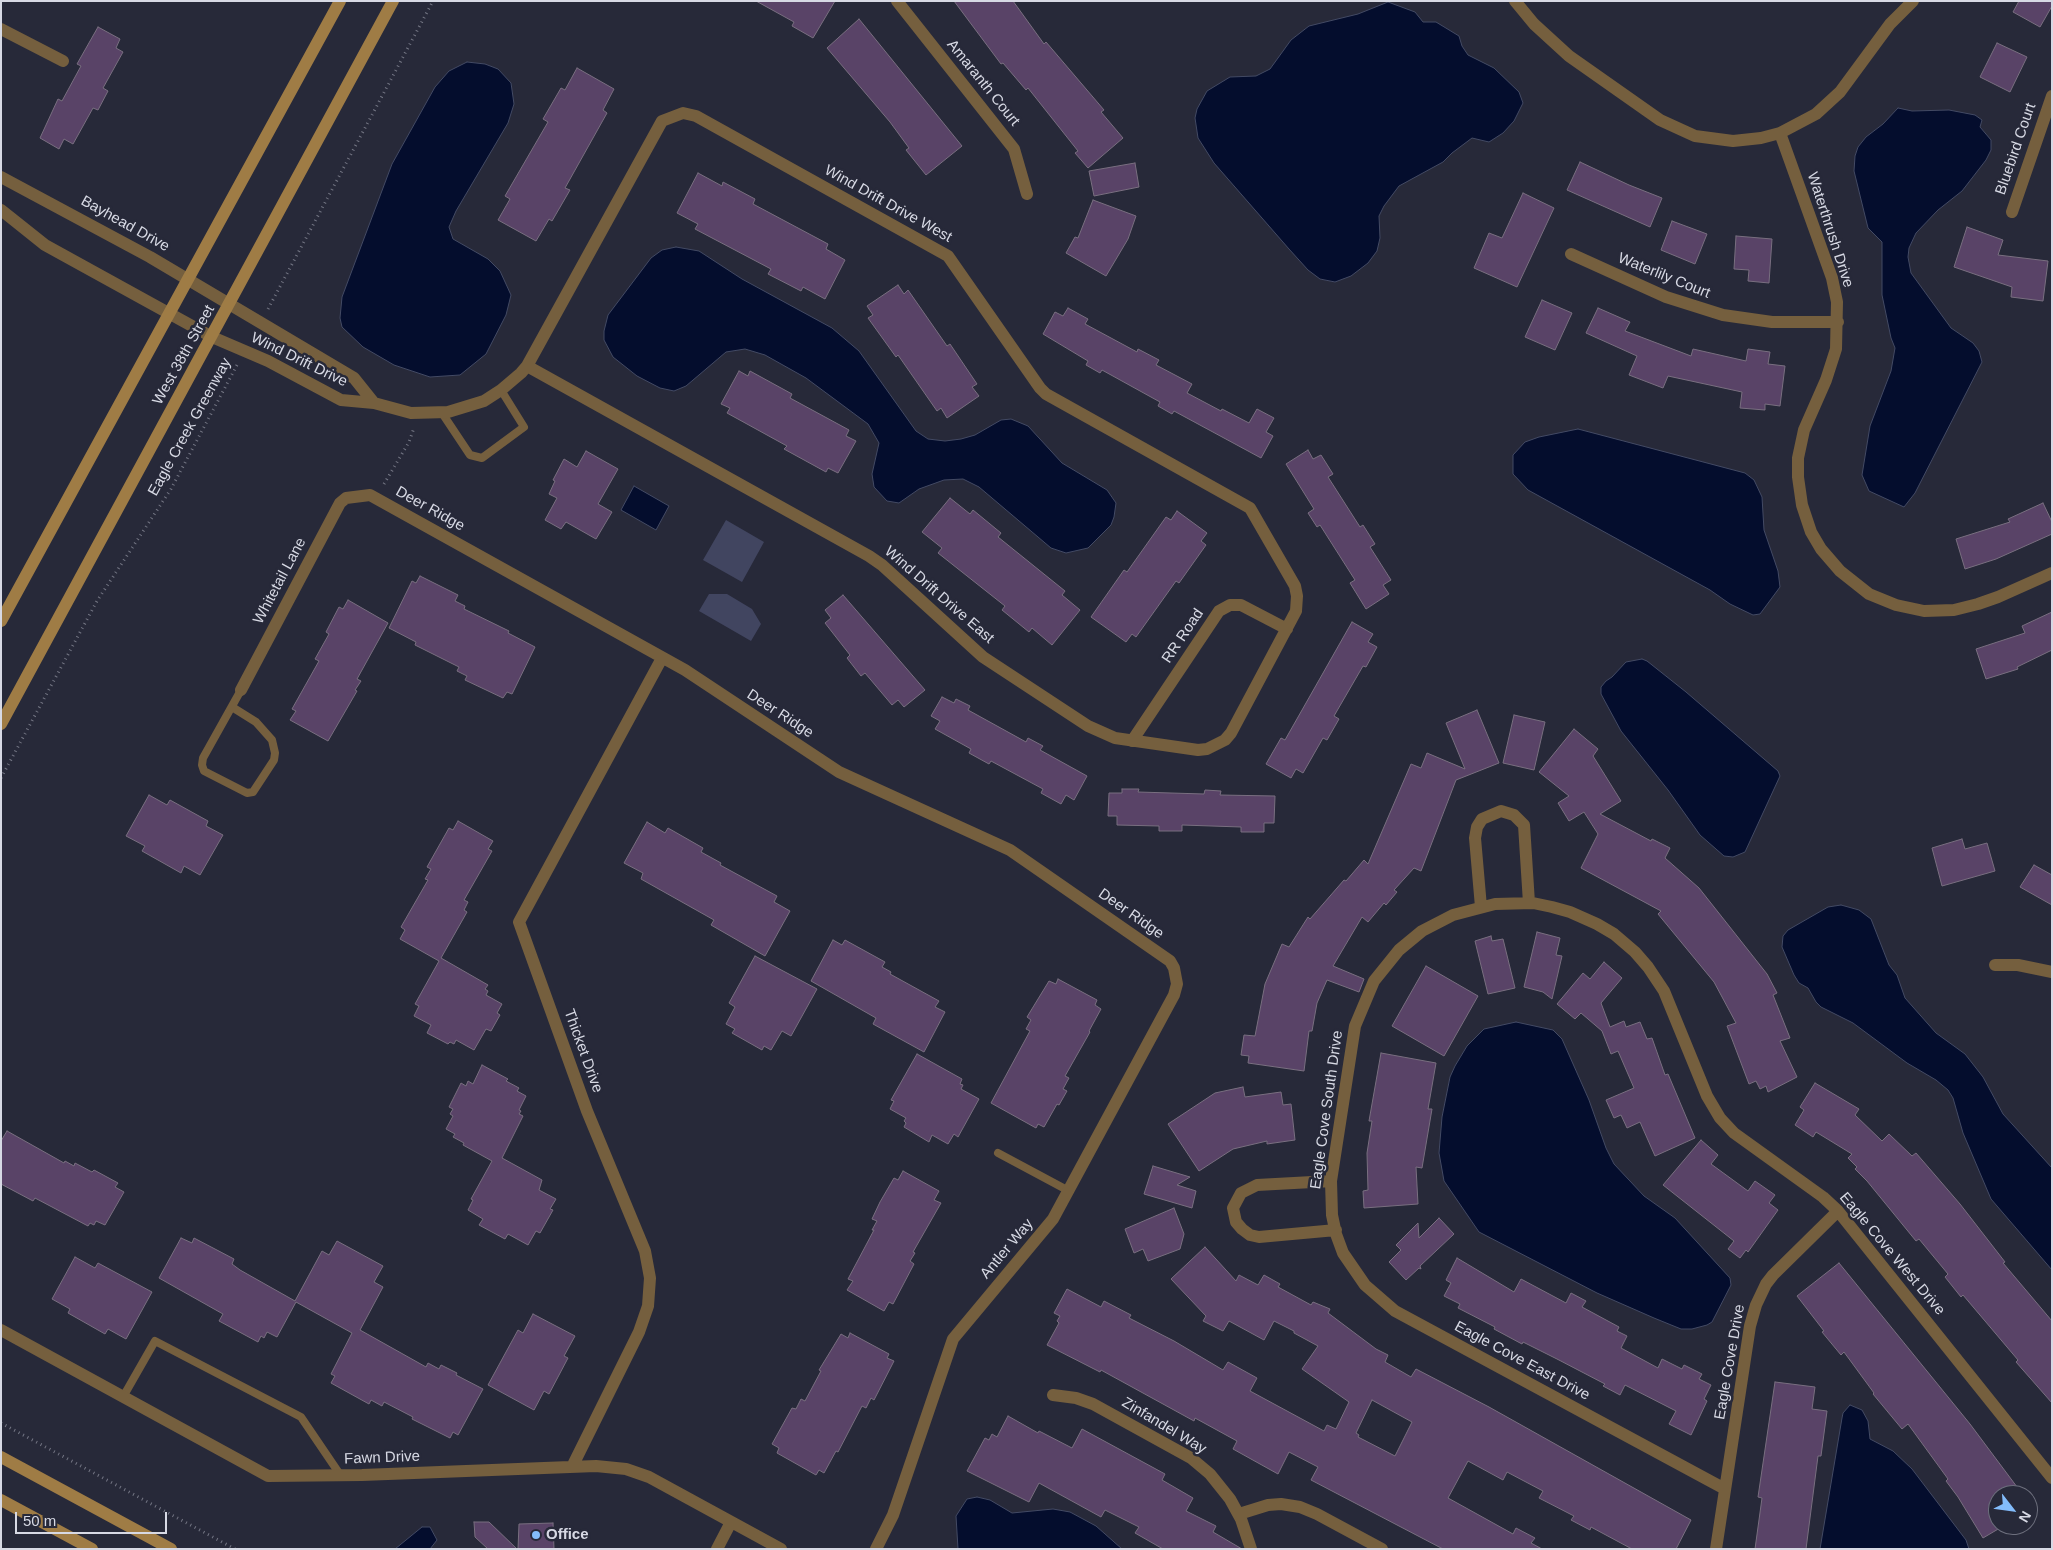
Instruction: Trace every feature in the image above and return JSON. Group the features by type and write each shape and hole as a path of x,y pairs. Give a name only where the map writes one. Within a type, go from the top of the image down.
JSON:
{"main road":[{"path":"1,621 340,1"},
{"name":"West 38th Street","path":"1,724 394,1"},
{"path":"1,1457 170,1549"},
{"path":"1,1500 92,1549"}],"street":[{"name":"Amaranth Court","path":"897,1 1014,148 1027,194"},
{"path":"1515,1 1534,24 1569,56 1669,126 1686,133 1714,140 1742,141 1780,133 1816,114 1835,98 1890,24 1913,1"},
{"path":"1,29 63,61"},
{"name":"Bluebird Court","path":"2012,212 2052,96"},
{"name":"Wind Drift Drive West","path":"527,366 662,121 683,113 696,116 948,256 1046,394 1250,508 1295,586 1297,596 1296,611 1287,629"},
{"name":"Waterthrush Drive","path":"1780,133 1832,278 1837,302 1836,349 1826,380 1804,430 1798,467 1802,505 1808,523 1821,549 1847,578 1874,596 1896,605 1924,611 1954,610 1978,604 2052,573"},
{"name":"Bayhead Drive","path":"1,177 188,278 230,305"},
{"path":"1,210 45,245 212,336"},
{"name":"Waterlily Court","path":"1571,254 1666,298 1723,315 1772,322 1838,322"},
{"name":"Wind Drift Drive","path":"230,305 354,378 374,403"},
{"name":"Wind Drift Drive","path":"212,336 341,400 374,403 401,411 420,414 442,413 484,401 501,390 527,366"},
{"name":"Wind Drift Drive East","path":"527,366 869,556 884,567 984,657 1088,726 1115,738 1198,750 1207,749 1225,740 1287,629"},
{"name":"Deer Ridge","path":"355,496 366,495 376,497 685,670 839,772 1010,850 1170,961 1176,975"},
{"name":"Whitetail Lane","path":"241,690 340,503 346,498 355,496"},
{"name":"RR Road","path":"1132,741 1219,611 1230,605 1241,605 1287,629"},
{"name":"Thicket Drive","path":"572,1467 643,1323 650,1296 650,1278 645,1251 587,1111 519,922 662,658"},
{"path":"1481,907 1475,838 1477,827 1482,819 1501,811 1514,815 1524,825 1529,903"},
{"name":"Eagle Cove West Drive","path":"1481,907 1496,904 1529,903 1561,909 1589,920 1614,934 1635,952 1664,991 1707,1096 1720,1118 1734,1133 1822,1197 1838,1211 2052,1478"},
{"name":"Eagle Cove South Drive","path":"1336,1230 1332,1215 1331,1181 1350,1045 1354,1026 1369,989 1399,950 1422,932 1453,915 1481,907"},
{"path":"1995,965 2018,965 2052,972"},
{"name":"Antler Way","path":"876,1549 893,1514 953,1339 1053,1219 1174,995 1177,984 1176,975"},
{"path":"1331,1181 1253,1186 1240,1193 1233,1208 1236,1222 1239,1226 1250,1235 1259,1237 1336,1230"},
{"name":"Eagle Cove Drive","path":"1716,1549 1750,1326 1756,1305 1763,1289 1773,1275 1838,1211"},
{"name":"Eagle Cove East Drive","path":"1336,1230 1343,1253 1358,1278 1380,1300 1396,1312 1725,1489"},
{"name":"Fawn Drive","path":"1,1330 268,1476 341,1476 608,1466 638,1473 781,1549"},
{"name":"Zinfandel Way","path":"1053,1395 1076,1398 1093,1404 1191,1458 1215,1480 1239,1514 1251,1549"},
{"path":"1239,1514 1268,1505 1281,1504 1300,1507 1317,1514 1382,1549"},
{"path":"717,1549 731,1522"}],"lane":[{"path":"442,413 470,455 482,458 524,427 501,390"},
{"path":"232,707 256,722 272,740 276,753 274,760 253,792 247,793 204,771 202,765 203,758 241,690"},
{"path":"998,1153 1068,1191"},
{"path":"123,1397 155,1341 301,1417 341,1476"}],"path":[{"path":"260,323 434,1"},
{"name":"Eagle Creek Greenway","path":"1,778 97,601 171,489 244,351"},
{"path":"376,497 409,442 420,414"},
{"path":"1,1423 235,1549"}],"shaded area":[{"path":"1388,2 1415,12 1423,22 1436,22 1459,36 1462,46 1468,55 1494,68 1519,92 1523,103 1514,121 1503,133 1489,142 1472,138 1443,162 1399,186 1379,216 1380,238 1377,251 1368,263 1351,276 1335,282 1320,279 1308,270 1214,163 1198,138 1195,118 1197,109 1207,91 1230,77 1256,76 1270,69 1291,40 1309,26 1358,14"},
{"path":"467,62 485,64 498,69 511,83 514,104 508,123 456,211 449,227 453,239 488,259 500,271 511,295 506,315 486,354 460,375 430,377 394,365 363,347 342,327 340,318 342,297 392,164 435,87 449,71"},
{"path":"1898,108 1912,111 1949,110 1975,115 1982,120 1980,127 1991,140 1991,150 1986,160 1962,191 1938,210 1916,233 1909,248 1908,257 1911,273 1951,328 1973,343 1979,351 1982,362 1915,493 1904,507 1869,491 1862,475 1870,426 1891,371 1895,348 1891,338 1882,295 1882,242 1868,228 1854,171 1858,147 1866,137 1883,124"},
{"path":"676,247 699,251 742,279 832,328 859,351 916,431 928,439 945,441 961,439 975,435 1001,420 1011,419 1028,426 1062,463 1107,490 1116,503 1111,525 1088,548 1066,553 1051,548 979,487 963,479 944,480 919,489 899,503 887,501 874,487 872,474 879,443 868,424 806,378 765,355 745,349 726,352 686,386 674,391 660,388 637,376 613,357 604,340 608,315 651,258 662,250"},
{"path":"1578,429 1745,473 1754,480 1762,497 1764,530 1778,571 1780,587 1760,614 1753,615 1730,604 1710,590 1528,490 1513,474 1513,455 1525,442 1539,437"},
{"path":"634,486 669,506 656,530 621,510"},
{"path":"726,520 764,542 742,582 703,560"},
{"path":"709,594 727,594 752,609 761,624 751,641 699,611"},
{"path":"1642,659 1686,692 1778,771 1780,776 1745,852 1733,857 1724,856 1700,835 1668,790 1621,731 1601,694 1601,687 1626,662"},
{"path":"1841,905 1859,910 1871,919 1889,965 1897,975 1905,998 1936,1033 1965,1054 1983,1077 2003,1114 2052,1168 2052,1270 1991,1199 1963,1133 1953,1098 1948,1090 1936,1080 1907,1063 1853,1023 1821,1007 1808,988 1799,983 1794,975 1782,947 1783,936 1788,930 1828,907"},
{"path":"1516,1022 1553,1030 1562,1039 1614,1164 1644,1196 1675,1218 1730,1278 1731,1285 1712,1322 1692,1329 1681,1329 1597,1293 1479,1232 1444,1181 1439,1153 1442,1117 1450,1077 1467,1046 1484,1029"},
{"path":"1850,1405 1862,1410 1868,1421 1870,1439 1893,1451 1912,1469 1966,1540 1969,1549 1820,1549 1843,1413"},
{"path":"977,1497 990,1500 1012,1513 1053,1509 1070,1512 1096,1526 1122,1549 958,1549 956,1516 967,1499"},
{"path":"422,1527 430,1527 437,1540 430,1549 395,1549"}],"building":[{"path":"756,1 835,1 813,38 792,26 794,22"},
{"path":"954,1 1013,1 1044,44 1046,42 1104,110 1101,112 1123,138 1088,168 1075,153 1078,151 1028,88 1026,90 1003,63 1001,64"},
{"path":"2019,1 2052,1 2052,6 2040,27 2013,12"},
{"path":"859,19 962,146 926,175 906,150 909,148 890,122 827,48"},
{"path":"98,27 120,39 116,48 123,52 103,88 108,91 98,110 93,108 73,144 64,139 59,149 40,138 58,99 62,101 81,66 77,64"},
{"path":"1997,43 2027,57 2010,92 1980,77"},
{"path":"577,68 614,89 603,110 607,113 565,188 570,190 552,221 549,219 536,241 498,220 510,199 505,196 548,122 543,119 561,88 565,90"},
{"path":"1580,162 1662,198 1650,227 1567,190"},
{"path":"1135,163 1139,187 1094,196 1089,171"},
{"path":"698,173 722,186 723,182 755,199 753,204 828,244 826,249 845,260 825,299 803,287 801,291 768,274 771,269 695,229 698,224 677,213"},
{"path":"1523,193 1554,208 1517,287 1474,268 1489,233 1502,238"},
{"path":"1093,200 1136,216 1128,239 1106,276 1066,253 1075,237 1078,238"},
{"path":"1672,221 1707,234 1695,264 1661,250"},
{"path":"1967,227 2003,240 1998,255 2048,261 2043,301 2011,297 2012,287 1954,267"},
{"path":"1736,236 1772,239 1769,283 1748,281 1749,270 1734,269"},
{"path":"898,285 904,294 908,290 947,346 950,344 977,384 972,387 979,396 947,418 941,408 937,411 898,355 896,357 868,318 873,315 867,306"},
{"path":"1542,300 1572,313 1555,350 1525,337"},
{"path":"1068,308 1088,319 1085,324 1137,352 1138,349 1159,360 1156,365 1192,384 1187,393 1249,423 1257,409 1274,418 1266,432 1273,436 1261,458 1174,411 1172,414 1158,406 1160,402 1102,370 1100,373 1086,365 1088,361 1043,334 1055,312 1063,316"},
{"path":"1598,308 1630,322 1625,331 1691,356 1693,349 1746,361 1748,349 1770,352 1768,364 1785,366 1780,406 1765,404 1765,410 1740,408 1742,392 1668,376 1663,388 1629,375 1637,356 1586,333"},
{"path":"739,371 748,376 750,371 792,394 790,398 849,430 846,436 856,441 838,473 828,468 826,472 784,449 787,446 727,413 730,408 721,404"},
{"path":"1308,450 1313,459 1321,455 1333,474 1328,477 1360,527 1363,525 1375,544 1370,547 1391,580 1383,585 1389,594 1366,609 1350,583 1355,580 1320,525 1317,527 1308,513 1314,509 1286,464"},
{"path":"586,451 618,469 598,504 612,512 596,539 566,522 561,529 545,520 557,498 549,494 555,481 553,480 564,459 577,467"},
{"path":"950,498 970,514 973,510 1001,533 998,537 1065,591 1062,595 1080,610 1052,645 1032,628 1029,632 1002,610 1005,606 938,553 942,548 922,532"},
{"path":"2043,503 2052,522 2052,534 1996,559 1965,569 1956,539 2010,522 2008,519"},
{"path":"1177,511 1207,533 1201,541 1206,545 1179,583 1176,581 1136,637 1132,634 1126,642 1091,617 1124,570 1127,572 1166,517 1171,520"},
{"path":"420,576 458,595 455,601 465,606 464,609 509,631 508,633 535,647 512,694 507,692 503,698 465,680 467,676 457,671 459,667 415,645 416,642 389,628 412,581 416,583"},
{"path":"843,595 925,690 904,707 898,700 892,705 865,673 861,676 847,658 850,655 825,623 831,618 825,610"},
{"path":"348,600 388,623 357,679 361,681 355,690 357,691 328,741 290,720 296,711 292,709 319,661 315,659 329,634 326,632 339,607 343,609"},
{"path":"2052,612 2052,650 2017,667 2018,669 1986,679 1976,649 2025,633 2022,626"},
{"path":"1352,622 1373,634 1368,642 1377,647 1366,667 1363,666 1334,716 1339,719 1327,740 1323,738 1303,773 1296,769 1291,778 1266,764 1281,738 1285,740"},
{"path":"942,697 954,703 956,699 970,706 968,710 1026,742 1028,738 1043,746 1040,750 1087,776 1074,800 1066,795 1061,804 1041,793 1043,789 991,761 989,764 969,753 971,749 935,729 940,721 931,716"},
{"path":"1477,710 1499,763 1456,780 1421,871 1414,868 1394,890 1397,892 1386,905 1384,903 1368,922 1362,917 1333,966 1364,979 1359,992 1327,980 1317,1003 1312,1031 1309,1031 1304,1071 1248,1063 1249,1056 1241,1055 1244,1035 1255,1036 1265,984 1282,944 1289,947 1308,917 1310,919 1364,860 1368,864 1411,764 1421,768 1427,753 1465,769 1446,723"},
{"path":"1514,715 1545,722 1534,770 1503,763"},
{"path":"1574,729 1598,749 1593,756 1621,801 1600,814 1651,841 1652,839 1670,848 1665,858 1699,888 1767,974 1777,993 1773,995 1790,1038 1780,1041 1797,1077 1768,1092 1766,1086 1760,1089 1756,1081 1749,1084 1727,1026 1736,1023 1714,982 1658,914 1661,911 1581,868 1598,834 1584,812 1569,821 1558,803 1569,796 1539,772"},
{"path":"1122,789 1139,789 1138,792 1204,794 1205,790 1221,791 1220,795 1275,796 1274,823 1264,823 1264,832 1241,832 1241,827 1182,825 1182,831 1159,831 1159,826 1117,825 1117,816 1108,816 1109,793 1122,793"},
{"path":"149,795 167,805 170,800 208,821 206,826 223,835 200,875 184,866 181,873 142,851 145,846 126,836"},
{"path":"458,821 493,841 488,849 492,851 464,900 468,902 464,910 467,912 441,958 488,985 485,989 488,991 486,995 502,1004 497,1013 500,1015 491,1031 486,1029 474,1050 456,1040 454,1044 450,1042 448,1044 427,1033 431,1025 414,1016 419,1006 415,1004 439,961 400,939 405,930 401,927 428,880 425,879 431,869 427,867 449,828 453,830"},
{"path":"647,822 665,833 668,828 703,848 701,852 721,863 720,865 777,896 774,902 790,911 765,956 711,925 714,920 641,879 643,873 624,863"},
{"path":"1962,839 1965,849 1987,843 1995,871 1942,886 1932,848"},
{"path":"2034,865 2052,875 2052,905 2020,887"},
{"path":"1537,932 1560,938 1556,955 1562,956 1552,999 1543,992 1524,987"},
{"path":"1491,936 1492,941 1503,939 1515,988 1488,994 1475,941"},
{"path":"833,940 842,945 845,940 885,962 882,967 891,972 890,974 939,1001 935,1007 945,1012 924,1052 873,1024 876,1018 811,981"},
{"path":"755,956 817,989 791,1036 782,1031 771,1050 764,1046 762,1050 732,1033 735,1029 726,1024 735,1007 729,1003"},
{"path":"1604,962 1622,978 1601,1003 1610,1027 1624,1021 1626,1027 1640,1022 1647,1039 1652,1038 1665,1075 1668,1074 1695,1138 1655,1156 1640,1122 1627,1128 1621,1115 1614,1118 1606,1100 1634,1088 1618,1051 1611,1054 1602,1031 1581,1013 1575,1019 1557,1004 1583,973 1590,979"},
{"path":"1426,966 1478,996 1444,1056 1392,1026"},
{"path":"1058,979 1097,1000 1095,1005 1101,1009 1065,1076 1069,1078 1063,1089 1067,1091 1044,1127 1038,1124 1036,1128 991,1103 1030,1031 1026,1029 1031,1020 1027,1017 1049,981 1056,984"},
{"path":"1381,1053 1436,1063 1428,1109 1432,1109 1422,1168 1416,1167 1418,1204 1364,1208 1363,1191 1368,1190 1367,1153 1372,1121 1369,1121"},
{"path":"917,1054 962,1079 960,1084 963,1085 961,1089 979,1099 958,1137 954,1134 948,1144 932,1135 929,1142 904,1127 906,1118 890,1109 894,1101 891,1100"},
{"path":"482,1065 508,1079 506,1081 519,1088 517,1091 526,1096 519,1110 521,1111 519,1114 523,1116 502,1158 542,1180 539,1190 556,1199 550,1209 553,1210 540,1233 536,1231 528,1245 508,1234 505,1239 479,1225 483,1219 468,1210 473,1200 471,1199 492,1161 463,1145 464,1143 453,1137 455,1134 446,1129 453,1116 450,1114 453,1109 449,1107 461,1083 466,1086 468,1081 473,1084"},
{"path":"1815,1083 1859,1109 1855,1115 1882,1141 1889,1134 1912,1156 1916,1153 1960,1204 2005,1262 2003,1263 2052,1321 2052,1403 2016,1362 2018,1360 1963,1295 1961,1297 1945,1277 1948,1274 1919,1239 1916,1241 1855,1169 1857,1167 1848,1158 1852,1154 1816,1132 1813,1137 1795,1125 1804,1110 1800,1107"},
{"path":"1243,1087 1245,1097 1281,1092 1283,1105 1291,1104 1295,1140 1267,1144 1267,1141 1233,1149 1199,1171 1168,1124 1215,1093"},
{"path":"7,1131 64,1163 65,1161 74,1166 75,1163 92,1172 94,1170 118,1183 115,1187 124,1192 105,1225 96,1221 94,1225 90,1223 88,1226 35,1198 33,1201 1,1184 1,1141"},
{"path":"1701,1140 1718,1155 1711,1164 1748,1191 1755,1181 1775,1195 1769,1203 1778,1210 1748,1252 1746,1250 1740,1258 1728,1249 1734,1241 1663,1185"},
{"path":"1153,1166 1190,1177 1177,1185 1196,1191 1192,1208 1144,1194"},
{"path":"903,1171 939,1191 934,1200 941,1203 913,1252 915,1253 910,1261 914,1264 893,1304 889,1302 884,1311 847,1290 853,1281 848,1279 874,1230 872,1230 877,1221 872,1219 880,1202 894,1178 898,1180"},
{"path":"1174,1208 1184,1234 1180,1249 1148,1261 1143,1249 1134,1253 1125,1229"},
{"path":"1439,1218 1454,1234 1420,1266 1421,1269 1419,1268 1406,1280 1389,1262 1401,1250 1396,1245 1418,1223 1419,1238"},
{"path":"181,1238 192,1243 194,1238 234,1259 232,1264 240,1270 295,1301 322,1251 329,1255 337,1241 383,1266 374,1282 383,1287 360,1330 426,1367 428,1363 439,1369 441,1365 483,1389 458,1435 453,1432 450,1438 412,1419 413,1417 384,1402 382,1406 371,1400 369,1404 331,1383 335,1376 331,1374 352,1333 296,1302 277,1337 267,1332 264,1338 261,1336 258,1342 219,1321 223,1314 159,1278"},
{"path":"1205,1247 1236,1281 1239,1275 1258,1285 1264,1275 1280,1284 1278,1287 1311,1305 1313,1302 1330,1309 1328,1313 1376,1349 1388,1355 1385,1362 1411,1377 1416,1369 1489,1407 1691,1520 1676,1549 1632,1549 1591,1527 1590,1530 1571,1520 1574,1516 1539,1498 1543,1491 1507,1472 1503,1480 1468,1461 1448,1498 1513,1534 1516,1528 1535,1538 1531,1543 1542,1549 1443,1549 1311,1480 1318,1467 1289,1452 1278,1474 1233,1449 1237,1441 1195,1418 1194,1421 1101,1370 1100,1372 1047,1345 1059,1323 1057,1321 1060,1316 1054,1313 1067,1289 1101,1307 1104,1301 1131,1315 1129,1318 1174,1341 1223,1370 1228,1362 1257,1378 1250,1391 1324,1431 1327,1425 1336,1429 1349,1402 1302,1369 1318,1346 1274,1321 1264,1340 1229,1321 1223,1331 1203,1321 1206,1316 1171,1279","holes":["1372,1400 1412,1422 1395,1456 1358,1437 1359,1435 1356,1433"]},
{"path":"75,1257 95,1268 98,1263 152,1292 126,1339 108,1329 105,1334 68,1313 70,1309 52,1299"},
{"path":"1457,1258 1514,1292 1521,1279 1566,1303 1571,1293 1586,1301 1582,1307 1619,1327 1617,1331 1627,1336 1621,1348 1658,1368 1662,1359 1682,1369 1684,1365 1702,1374 1699,1379 1711,1385 1704,1399 1707,1401 1691,1435 1669,1424 1676,1411 1625,1385 1620,1395 1603,1386 1605,1384 1523,1342 1522,1344 1494,1329 1495,1327 1458,1308 1460,1304 1444,1296 1451,1283 1446,1280"},
{"path":"1839,1263 1970,1424 2016,1485 1988,1485 1988,1535 1983,1538 1946,1481 1948,1479 1908,1424 1902,1429 1873,1394 1844,1352 1841,1355 1822,1332 1824,1331 1797,1296"},
{"path":"533,1314 575,1336 564,1356 568,1358 549,1394 544,1391 534,1410 488,1385 518,1330 523,1333"},
{"path":"850,1333 889,1354 887,1358 894,1361 874,1400 871,1398 866,1408 862,1406 838,1452 836,1451 824,1473 819,1470 816,1475 777,1453 779,1448 772,1444 792,1408 796,1409 801,1399 805,1401 821,1371 819,1370 841,1334 848,1338"},
{"path":"1775,1382 1815,1387 1812,1409 1827,1411 1821,1456 1818,1456 1806,1549 1755,1549 1762,1498 1758,1497"},
{"path":"1008,1416 1038,1433 1039,1431 1072,1448 1082,1429 1165,1474 1162,1480 1193,1498 1186,1511 1216,1526 1213,1532 1242,1549 1163,1549 1135,1533 1139,1527 1105,1510 1101,1517 1039,1483 1029,1502 967,1471 985,1438 989,1440 992,1434 997,1437"},
{"path":"474,1522 489,1522 517,1549 488,1549 475,1537"},
{"path":"553,1523 554,1549 518,1549 519,1524"}],"place":[{"name":"Office","path":"536,1535"}]}
